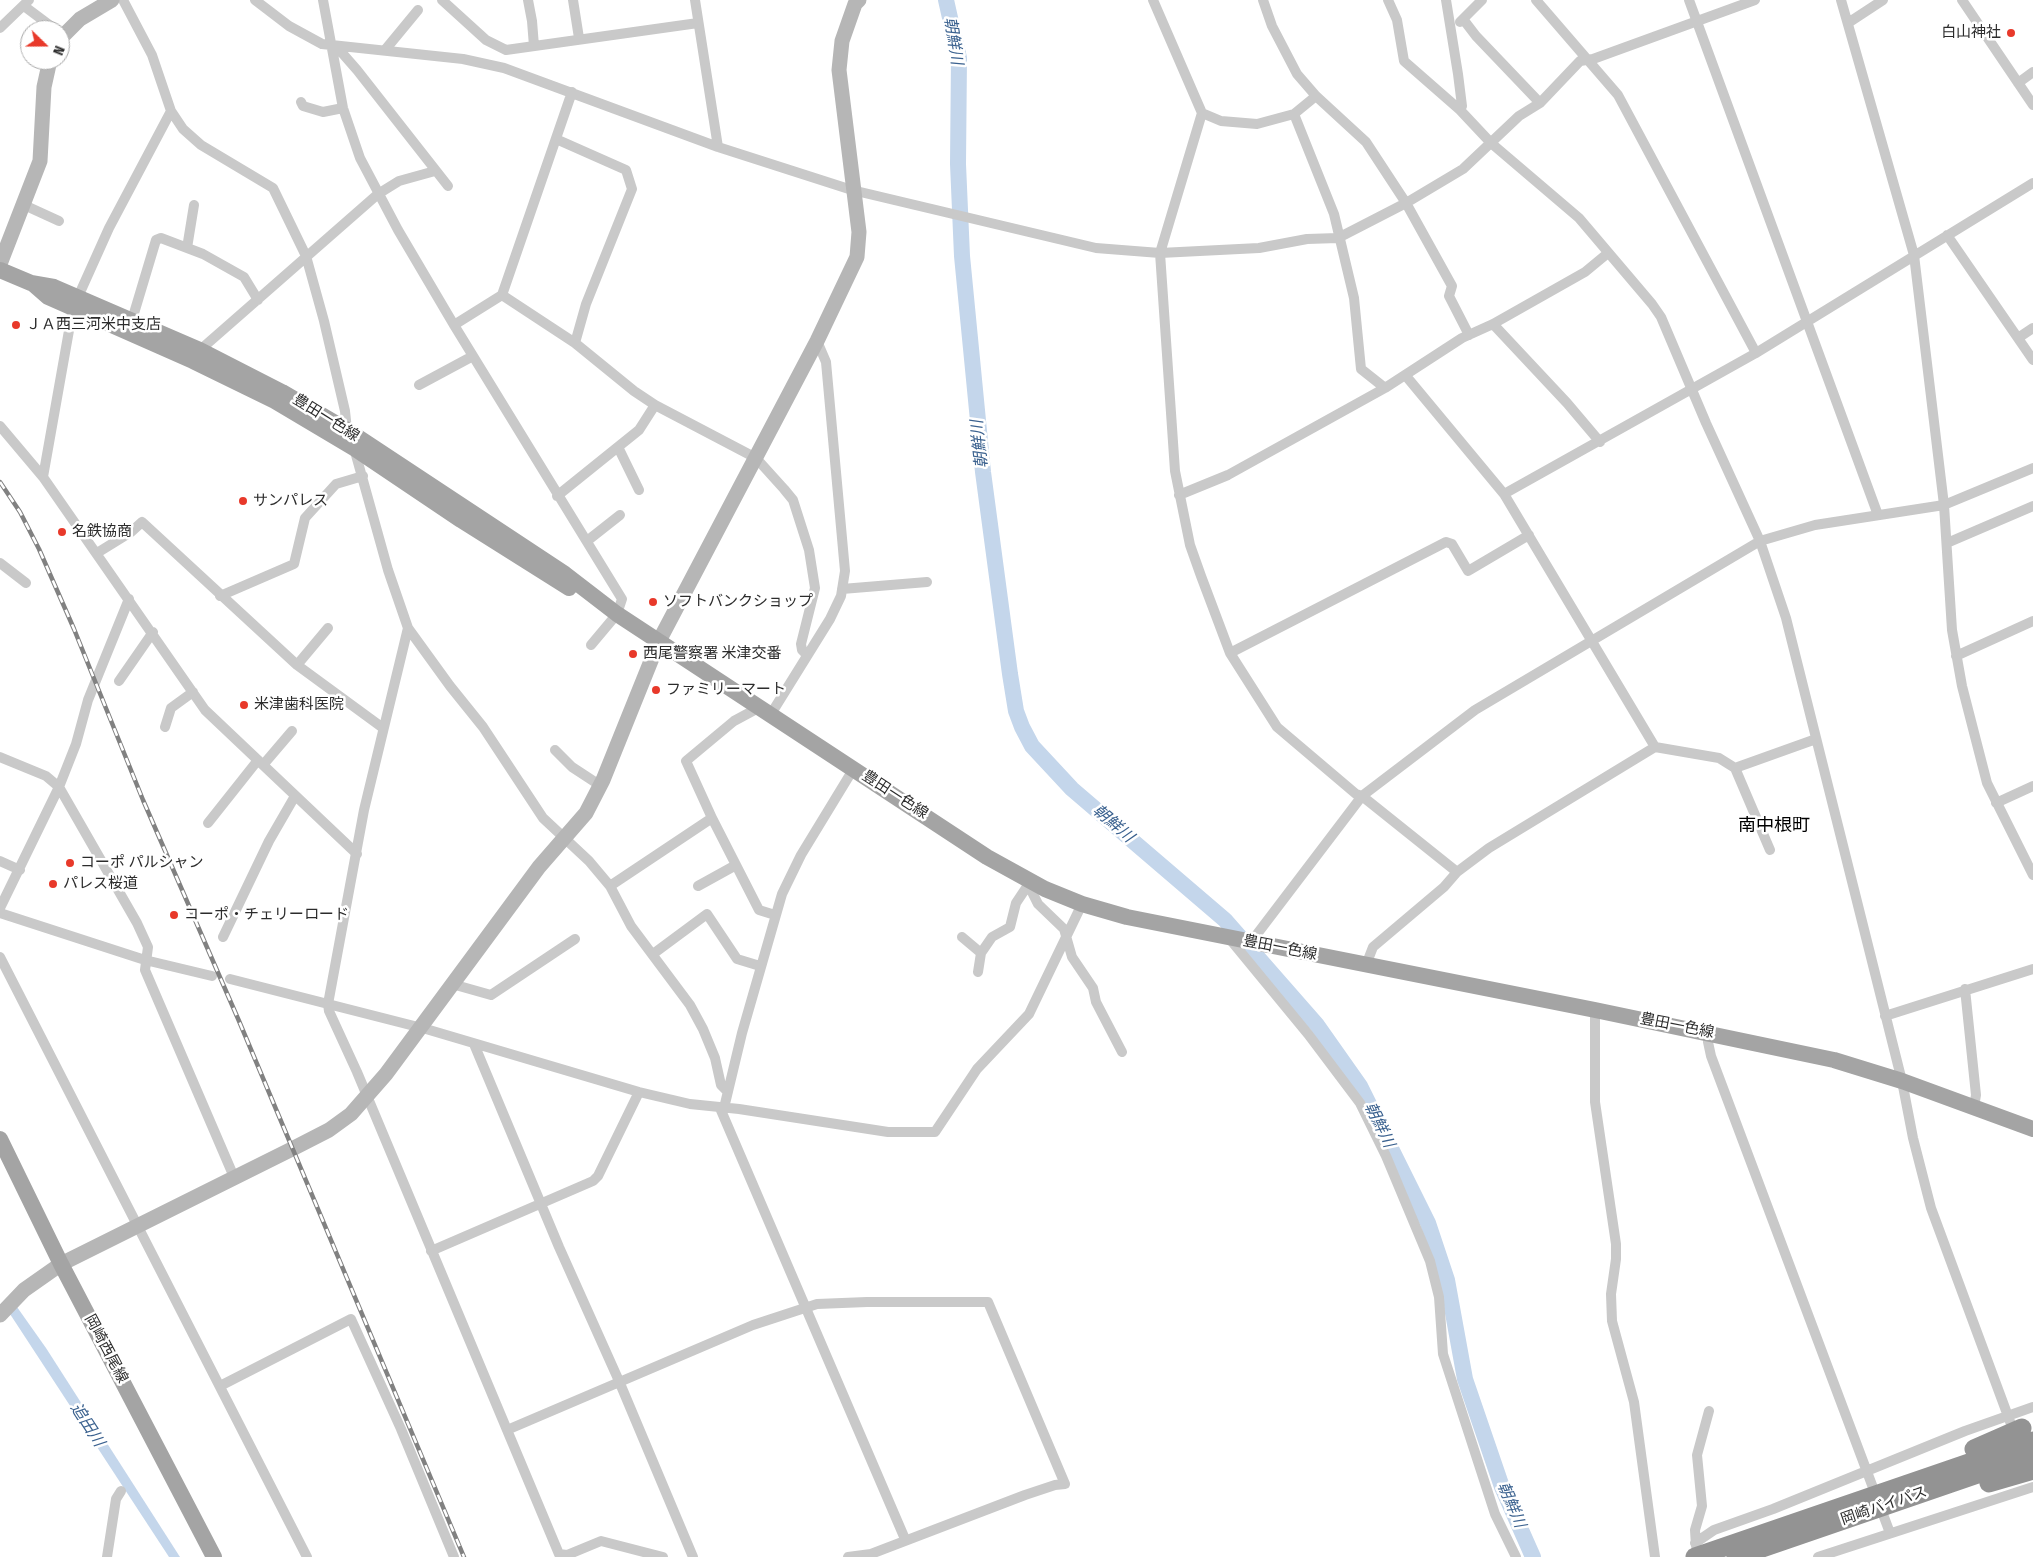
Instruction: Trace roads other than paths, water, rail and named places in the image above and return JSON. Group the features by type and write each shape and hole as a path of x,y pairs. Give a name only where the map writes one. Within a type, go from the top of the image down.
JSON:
{"highway":[{"path":"1696,1552 1802,1519 2021,1428"},
{"name":"岡崎バイパス","path":"1742,1555 2033,1455"},
{"path":"1742,1555 1825,1533 2033,1470"}],"main road":[{"name":"豊田一色線","path":"0,270 31,283 39,292 132,320 200,350 282,392 347,430 565,574 617,614 1027,882 1082,904 1127,917 1709,1033 1834,1060 1902,1081 2033,1129"},
{"name":"豊田一色線","path":"75,303 251,389 354,448 560,584 597,600"},
{"name":"岡崎西尾線","path":"0,1139 61,1264 214,1557"}],"street":[{"path":"70,26 112,0"},
{"path":"123,0 152,55 172,111 190,137 273,188 306,256 328,338 345,411 347,430"},
{"path":"255,0 289,26 333,46 385,50 486,64 524,74 718,147 852,190 1096,248 1160,253 1259,248 1307,239 1338,238 1406,203 1463,169 1519,116 1540,103 1580,61 1588,60 1755,0"},
{"path":"323,0 344,108 360,158 378,194 454,325 557,496 622,599 617,614 591,645"},
{"path":"442,0 486,40 506,50 579,38 698,23"},
{"path":"528,0 534,46"},
{"path":"573,0 579,38"},
{"path":"695,0 718,147"},
{"path":"2,1313 14,1299 61,1264 329,1130 351,1114 366,1098 517,896 583,817 601,786 659,641 817,342 857,257 859,232 852,190 838,70 842,41 855,4 859,0"},
{"path":"1153,0 1202,113 1160,253 1175,471 1190,545 1230,653 1277,727 1356,794 1362,796 1457,872"},
{"path":"1263,0 1285,54 1297,74 1316,96 1366,142 1406,203 1452,286 1448,296 1470,335"},
{"path":"1388,0 1397,20 1404,61 1460,110 1491,143 1579,218 1661,317 1706,423 1760,541 1786,618 1902,1081 1913,1138 1931,1208 2021,1428 2033,1482"},
{"path":"1446,0 1462,106 1460,110"},
{"path":"1451,27 1455,26 1482,0"},
{"path":"1536,0 1618,95 1756,353"},
{"path":"1689,0 1878,515"},
{"path":"1841,0 1914,255 1944,505 1956,656 1982,769 1996,803 2033,875"},
{"path":"1848,23 1883,0"},
{"path":"1962,0 2033,105"},
{"path":"0,28 4,16 27,3 45,20"},
{"path":"385,50 418,10"},
{"path":"1463,19 1476,36 1540,103"},
{"path":"333,46 357,70 448,186"},
{"path":"0,264 40,161 44,87 48,70"},
{"path":"2018,83 2033,72"},
{"path":"454,325 502,295 572,92"},
{"path":"1202,113 1221,121 1242,124 1271,121 1294,114 1316,96"},
{"path":"301,102 303,106 324,112 344,108"},
{"path":"43,477 75,303 109,228 172,111"},
{"path":"1294,114 1334,214 1338,238 1354,298 1361,369 1385,388"},
{"path":"556,138 626,170 632,188 586,304 575,343"},
{"path":"200,350 378,194 399,181 435,171"},
{"path":"1504,494 1600,442 1692,387 1756,353 2033,183"},
{"path":"24,204 60,221"},
{"path":"187,248 194,205"},
{"path":"1947,235 2033,360"},
{"path":"132,320 156,240 161,238 187,248 244,277 258,300"},
{"path":"1179,495 1228,475 1385,388 1470,335 1586,272 1608,253"},
{"path":"502,295 575,343 634,391 655,405 756,458 793,500 809,550 815,588 802,644 802,650 807,655"},
{"path":"1493,324 1567,403 1600,442"},
{"path":"2018,338 2033,328"},
{"path":"775,915 759,910 712,818 686,761 734,721 766,711 807,655 830,619 842,589 845,572 826,362 817,342"},
{"path":"419,385 473,356"},
{"path":"1406,376 1504,494 1655,747"},
{"path":"557,496 639,430 655,405"},
{"path":"0,426 43,477 153,632 205,710 357,854"},
{"path":"618,447 639,490"},
{"path":"354,448 388,570 408,628 450,686 483,727 542,818 589,861 610,886 631,926 670,976 703,1029 715,1058 721,1085 727,1091"},
{"path":"1255,943 1362,796 1475,710 1760,541 1815,525 1944,505 2033,468"},
{"path":"220,596 294,564 305,518 336,484 363,476"},
{"path":"1946,543 2033,506"},
{"path":"587,541 620,516"},
{"path":"97,553 131,532 142,522 297,665 384,728"},
{"path":"1230,653 1446,542 1452,544 1468,571 1529,535"},
{"path":"0,563 26,583"},
{"path":"842,589 928,582"},
{"path":"0,908 59,787 76,744 96,678 129,599"},
{"path":"1956,656 2033,621"},
{"path":"297,665 328,628"},
{"path":"408,628 372,773 328,1004 559,1554 567,1555 601,1541 663,1557"},
{"path":"119,681 153,632"},
{"path":"165,727 171,708 193,692"},
{"path":"208,823 292,731"},
{"path":"1735,768 1816,739"},
{"path":"1366,965 1373,947 1444,887 1457,872 1489,848 1655,747 1719,758 1735,768 1770,850"},
{"path":"555,750 572,767 601,786"},
{"path":"0,757 46,776 59,787 147,943 148,952 145,960 145,970 234,1177"},
{"path":"854,768 801,855 775,915 722,1108 905,1539"},
{"path":"1996,803 2033,786"},
{"path":"223,937 269,841 295,796"},
{"path":"610,886 712,818"},
{"path":"0,861 20,870"},
{"path":"698,886 736,864"},
{"path":"1027,882 1038,904 1057,920 1067,938 1072,957 1093,988 1096,1002 1122,1052"},
{"path":"978,972 981,953 992,937 1010,927 1016,903 1027,882"},
{"path":"230,979 419,1028 639,1092 690,1104 888,1132 935,1132 977,1069 1030,1014 1082,904"},
{"path":"0,913 145,960 212,976"},
{"path":"653,954 707,914 736,959 760,966"},
{"path":"962,937 981,953"},
{"path":"1231,938 1308,1034 1360,1103 1378,1139 1430,1261 1439,1297 1443,1354 1495,1514 1516,1557"},
{"path":"452,984 490,995 575,939"},
{"path":"0,957 307,1557"},
{"path":"1885,1016 1965,989 2033,969"},
{"path":"1965,989 1976,1095 1974,1107"},
{"path":"1595,1010 1595,1102 1616,1244 1611,1294 1612,1321 1634,1402 1655,1557"},
{"path":"1709,1033 1708,1042 1711,1056 1890,1533"},
{"path":"474,1044 559,1247 619,1381 693,1557"},
{"path":"431,1251 593,1181 598,1176 639,1092"},
{"path":"507,1430 753,1325 807,1307 827,1303 988,1302 1065,1484 1055,1485 1026,1495 928,1533 905,1539 871,1554 848,1557"},
{"path":"220,1386 351,1319 401,1428 454,1557"},
{"path":"1696,1552 1714,1530 1773,1509 1866,1470 2021,1428 2033,1407"},
{"path":"1696,1552 1696,1530 1702,1506 1697,1455 1709,1411"},
{"path":"1818,1557 2033,1487"},
{"path":"107,1557 116,1499 121,1491"}],"water":[{"name":"追田川","path":"17,1307 46,1348 180,1557 169,1557 10,1314"}],"waterway":[{"name":"朝鮮川","path":"946,0 959,58 958,164 962,256 983,472 1010,674 1016,711 1022,727 1032,746 1072,789 1225,920 1317,1025 1360,1086 1428,1223 1447,1280 1465,1379 1502,1487 1533,1557"}],"railway":[{"path":"0,482 20,512 39,549 74,629 143,800 239,1021 464,1557"}],"place":[{"name":"白山神社","path":"2011,33"},
{"name":"ＪＡ西三河米中支店","path":"16,325"},
{"name":"サンパレス","path":"243,501"},
{"name":"名鉄協商","path":"62,532"},
{"name":"ソフトバンクショップ","path":"653,602"},
{"name":"西尾警察署 米津交番","path":"633,654"},
{"name":"ファミリーマート","path":"656,690"},
{"name":"米津歯科医院","path":"244,705"},
{"name":"コーポ パルシャン","path":"70,863"},
{"name":"パレス桜道","path":"53,884"},
{"name":"コーポ・チェリーロード","path":"174,915"}],"district":[{"name":"南中根町","path":"1774,826"}]}
